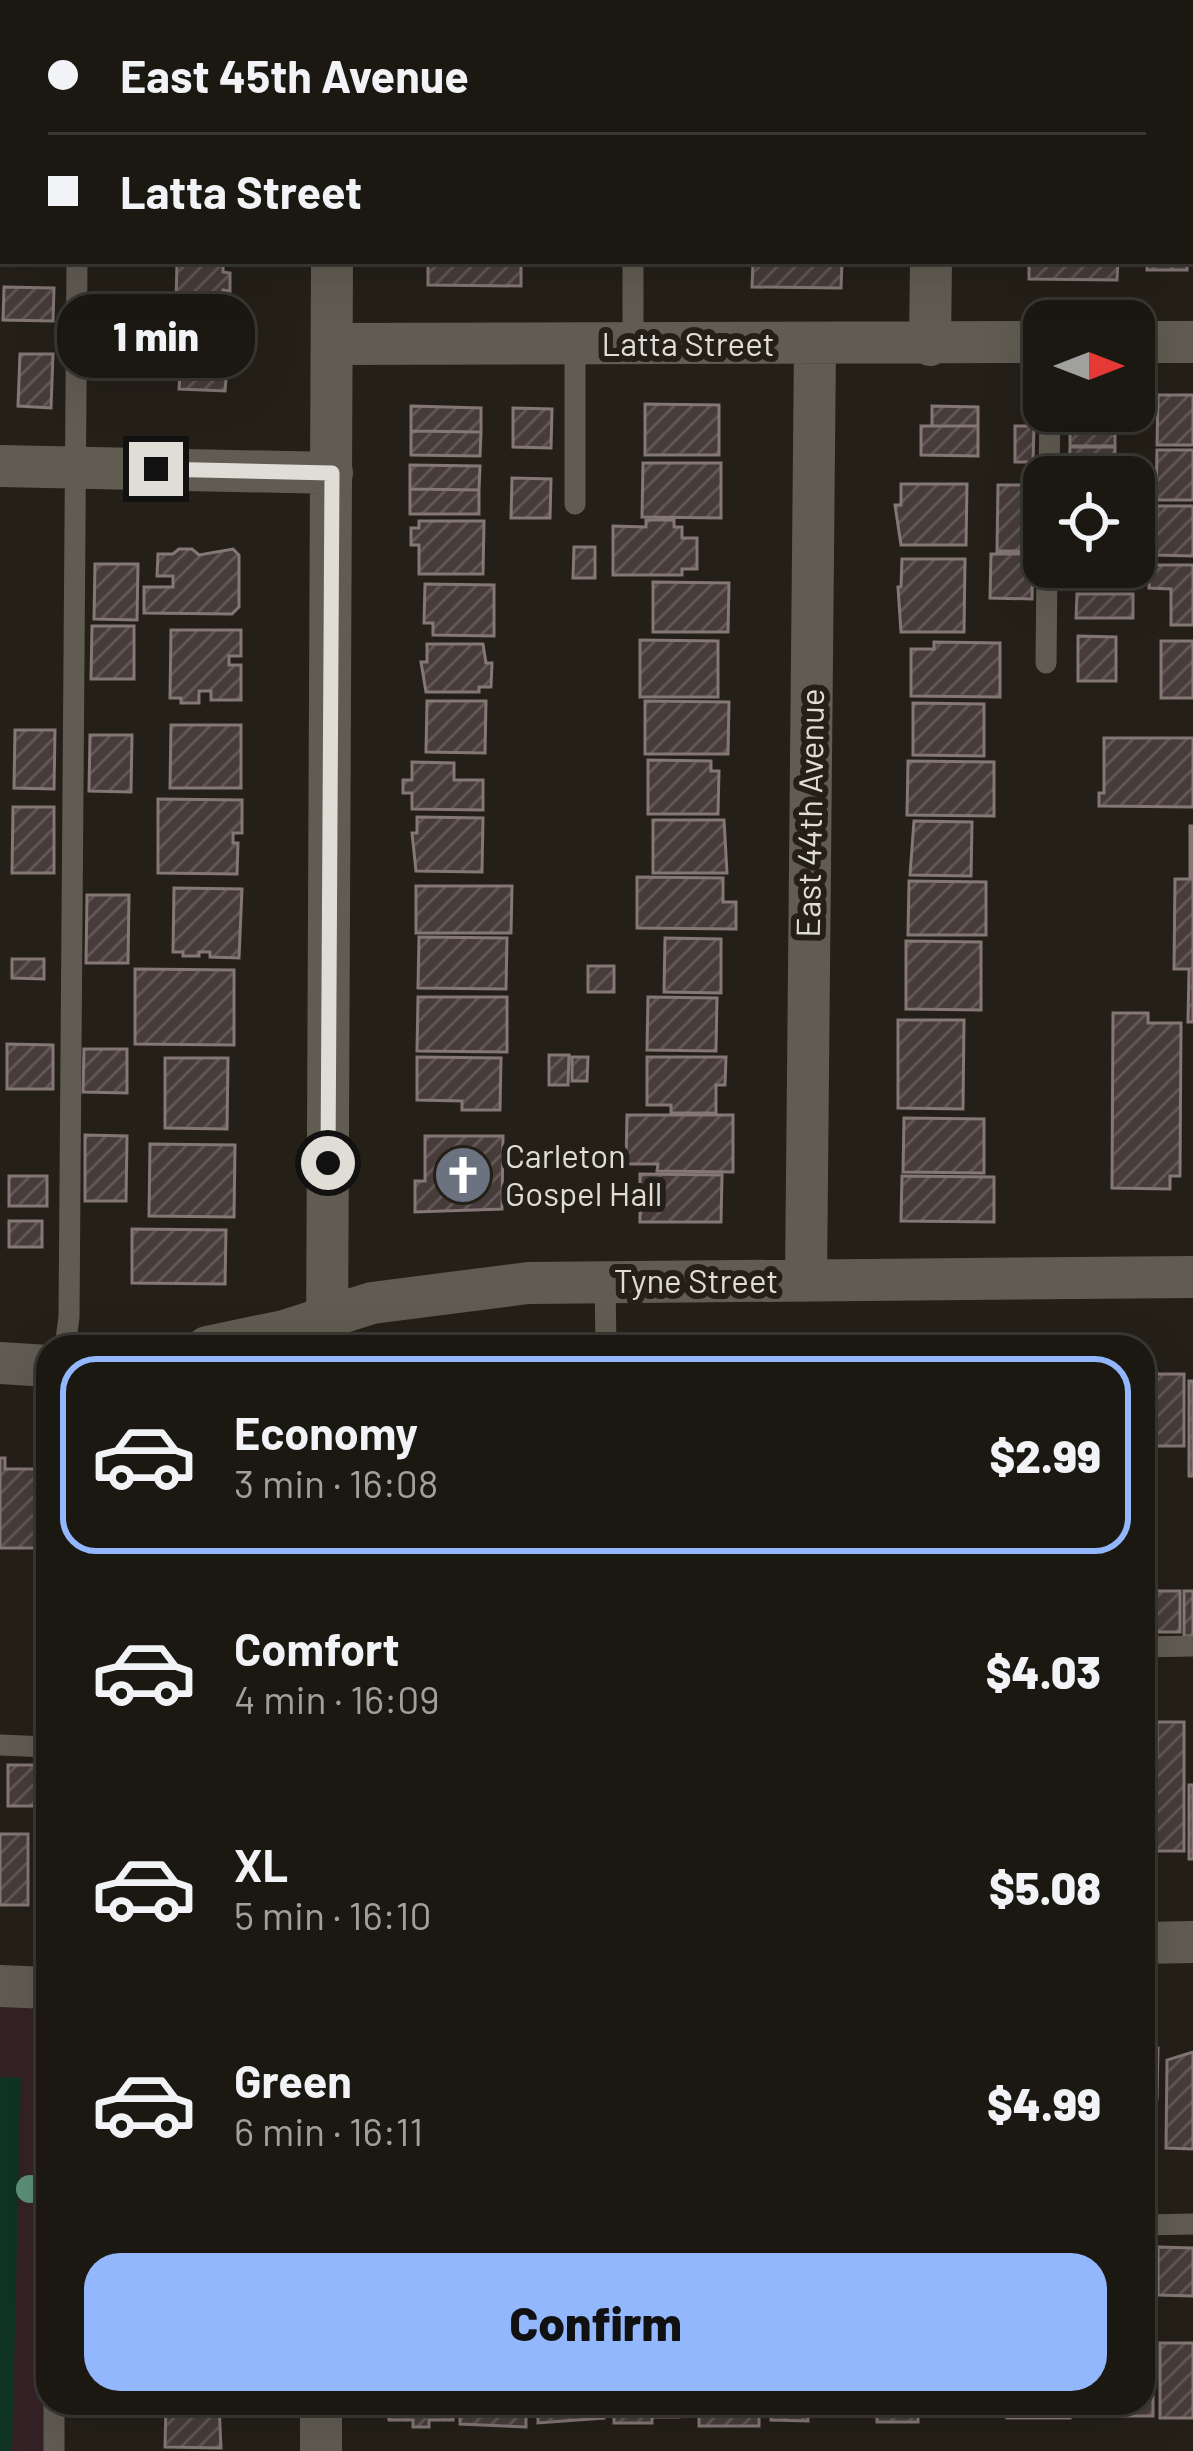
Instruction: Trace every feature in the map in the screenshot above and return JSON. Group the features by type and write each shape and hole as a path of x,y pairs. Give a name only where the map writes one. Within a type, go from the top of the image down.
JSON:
{"street":[{"path":"327,1331 332,264"},
{"path":"930,345 931,264"},
{"path":"1155,342 1193,342"},
{"name":"Latta Street","path":"332,344 1023,343"},
{"name":"East 44th Avenue","path":"806,1281 815,345"},
{"path":"0,466 332,473"},
{"name":"Tyne Street","path":"261,1335 284,1330 327,1331 372,1303 528,1283 1193,1277"},
{"path":"0,1363 36,1365"},
{"path":"1155,1943 1193,1942"},
{"path":"0,1986 36,1988"},
{"path":"321,2415 321,2451"}],"lane":[{"path":"67,1335 77,264"},
{"path":"633,264 633,344"},
{"path":"575,344 575,504"},
{"path":"1046,663 1047,588"},
{"path":"605,1281 606,1335"},
{"path":"1155,1647 1193,1646"},
{"path":"0,1745 36,1746"},
{"path":"1155,2224 1193,2224"},
{"path":"54,2415 54,2451"}],"shaded area":[{"path":"0,2007 36,2008 36,2415 50,2415 54,2451 0,2451"}],"green space":[{"path":"0,2077 21,2078 12,2451 0,2451"}],"building":[{"path":"177,264 223,264 223,272 230,273 230,291 223,290 222,305 197,304 197,312 180,311 181,303 176,303"},
{"path":"428,264 521,264 521,286 428,285"},
{"path":"753,264 842,264 841,288 752,287"},
{"path":"1029,264 1118,264 1117,280 1029,279"},
{"path":"1147,264 1187,264 1187,270 1147,270"},
{"path":"4,287 54,288 53,321 3,320"},
{"path":"107,297 143,298 142,322 106,320"},
{"path":"106,328 153,329 153,351 105,350"},
{"path":"168,331 230,333 225,391 179,389 180,377 160,376 160,363 167,363"},
{"path":"20,354 53,354 51,408 18,406"},
{"path":"1158,395 1193,395 1193,445 1157,445"},
{"path":"645,404 719,405 719,455 645,455"},
{"path":"411,406 481,408 481,432 411,431"},
{"path":"932,406 978,407 978,426 932,426"},
{"path":"513,408 552,409 551,448 513,447"},
{"path":"921,426 978,426 978,456 921,455"},
{"path":"1015,426 1023,426 1023,432 1034,432 1033,456 1015,462"},
{"path":"411,431 481,432 480,456 411,455"},
{"path":"1070,432 1115,432 1115,446 1070,446"},
{"path":"1070,447 1115,447 1115,456 1070,456"},
{"path":"1157,450 1193,450 1193,500 1156,500"},
{"path":"643,463 721,463 721,518 642,517"},
{"path":"410,465 480,466 479,490 410,489"},
{"path":"512,478 551,479 550,518 511,518"},
{"path":"901,484 967,484 966,545 901,545 895,505 901,505"},
{"path":"998,485 1023,485 1023,551 997,551"},
{"path":"410,489 479,490 479,514 410,514"},
{"path":"1157,506 1193,506 1193,556 1156,555"},
{"path":"646,520 674,520 674,527 682,527 682,538 697,538 697,569 682,569 682,575 613,575 613,526 646,527"},
{"path":"419,521 484,521 483,574 419,574 419,545 411,545 411,528 419,528"},
{"path":"574,547 595,547 595,578 573,578"},
{"path":"192,549 199,555 233,549 239,555 239,607 232,614 144,613 144,587 173,587 173,576 157,576 158,554"},
{"path":"991,554 1023,554 1023,588 1032,588 1032,599 990,598"},
{"path":"902,559 965,559 964,632 901,632 898,587"},
{"path":"95,564 138,564 137,620 94,619"},
{"path":"1155,565 1193,565 1193,625 1171,625 1171,589 1149,588 1155,588"},
{"path":"653,582 729,583 728,632 653,632"},
{"path":"425,584 494,585 494,636 433,635 433,623 424,623"},
{"path":"1077,594 1133,594 1133,618 1076,618"},
{"path":"92,626 134,626 134,679 91,679"},
{"path":"171,630 241,630 241,656 229,656 229,665 241,665 241,700 211,700 211,691 199,691 199,703 170,698"},
{"path":"1078,636 1116,637 1116,681 1078,681"},
{"path":"640,640 718,641 718,697 640,697"},
{"path":"1161,641 1193,641 1193,698 1161,698"},
{"path":"934,642 1000,643 1000,697 911,696 911,649 934,649"},
{"path":"427,644 483,644 486,663 492,663 491,687 479,687 479,692 426,692 421,662 427,662"},
{"path":"427,701 486,701 485,753 426,752"},
{"path":"645,701 729,702 728,754 645,754"},
{"path":"913,703 984,704 984,756 913,755"},
{"path":"171,725 241,725 241,788 170,788"},
{"path":"15,730 55,730 54,789 14,788"},
{"path":"90,735 132,735 131,792 89,791"},
{"path":"1104,738 1193,738 1193,807 1099,806 1099,793 1104,793"},
{"path":"648,760 711,761 711,771 719,771 718,814 648,814"},
{"path":"908,761 994,762 994,816 907,815"},
{"path":"412,762 454,763 454,780 483,780 483,810 412,809 412,793 403,793 403,780 412,780"},
{"path":"158,799 242,800 242,833 233,833 233,843 238,843 237,874 158,873"},
{"path":"13,807 54,807 54,873 12,873"},
{"path":"417,817 483,818 482,872 416,871 412,833 417,833"},
{"path":"653,820 724,820 727,873 653,873"},
{"path":"914,821 972,822 971,876 910,875"},
{"path":"1190,826 1193,1022 1188,1022 1189,969 1174,969 1175,879 1190,879"},
{"path":"637,877 723,878 723,902 736,902 736,929 637,928"},
{"path":"909,881 986,882 986,935 908,935"},
{"path":"416,886 512,886 511,933 416,933"},
{"path":"174,888 242,889 239,958 173,952"},
{"path":"87,895 129,895 128,963 86,963"},
{"path":"419,937 507,938 506,989 418,988"},
{"path":"665,938 721,939 721,993 664,992"},
{"path":"906,941 981,942 981,1010 906,1009"},
{"path":"12,959 44,959 44,979 12,978"},
{"path":"588,966 614,966 614,992 588,992"},
{"path":"135,969 234,970 234,1045 135,1044"},
{"path":"418,997 507,997 507,1052 417,1051"},
{"path":"648,997 717,998 716,1051 647,1050"},
{"path":"1113,1013 1148,1013 1148,1023 1181,1023 1180,1176 1170,1176 1170,1189 1112,1188"},
{"path":"898,1020 964,1020 963,1109 898,1108"},
{"path":"7,1044 53,1045 53,1089 7,1089"},
{"path":"84,1049 127,1049 127,1093 83,1092"},
{"path":"549,1055 569,1055 568,1085 549,1085"},
{"path":"417,1057 501,1058 500,1110 462,1110 462,1101 417,1100"},
{"path":"572,1057 588,1057 587,1081 572,1081"},
{"path":"647,1057 726,1057 725,1085 716,1085 716,1113 671,1113 671,1105 647,1105"},
{"path":"165,1058 228,1058 227,1129 165,1128"},
{"path":"627,1115 733,1115 733,1172 657,1171 658,1164 626,1164"},
{"path":"904,1118 984,1119 984,1173 903,1172"},
{"path":"85,1135 127,1136 126,1201 85,1201"},
{"path":"425,1136 503,1136 502,1209 415,1212 415,1181 425,1181"},
{"path":"150,1144 235,1145 234,1217 149,1216"},
{"path":"640,1174 722,1175 721,1222 640,1222"},
{"path":"9,1176 47,1176 47,1206 9,1206"},
{"path":"902,1176 994,1177 994,1222 901,1221"},
{"path":"9,1221 42,1221 42,1247 9,1247"},
{"path":"132,1229 226,1230 225,1284 132,1283"},
{"path":"1155,1374 1184,1374 1184,1446 1155,1446"},
{"path":"1189,1381 1193,1381 1193,1476 1189,1476"},
{"path":"0,1458 5,1458 5,1469 35,1469 35,1548 0,1548"},
{"path":"1155,1591 1180,1591 1180,1632 1155,1632"},
{"path":"1184,1591 1193,1591 1193,1636 1184,1636"},
{"path":"1157,1722 1184,1722 1184,1851 1155,1851"},
{"path":"8,1765 36,1765 36,1806 8,1806"},
{"path":"1189,1785 1193,1785 1193,1859 1189,1859"},
{"path":"0,1834 28,1834 28,1905 0,1905"},
{"path":"1155,2048 1158,2048 1155,2098"},
{"path":"1193,2052 1193,2149 1166,2148 1167,2060"},
{"path":"1158,2247 1193,2248 1193,2296 1158,2295"},
{"path":"1160,2343 1193,2343 1193,2418 1160,2418"},
{"path":"166,2415 220,2415 221,2448 165,2447"},
{"path":"389,2415 453,2415 453,2420 429,2420 429,2427 413,2427 413,2420 389,2420"},
{"path":"460,2415 526,2415 526,2427 460,2424"},
{"path":"538,2415 604,2415 604,2418 538,2423"},
{"path":"614,2415 679,2415 652,2417 652,2423 614,2423"},
{"path":"699,2415 759,2415 759,2426 699,2426"},
{"path":"771,2415 808,2415 808,2421 771,2420"},
{"path":"918,2415 918,2422 877,2422 877,2416 851,2416"},
{"path":"1007,2415 1070,2415 1070,2418"}],"place":[{"name":"Carleton Gospel Hall","path":"463,1175"}],"route":[{"path":"156,469 332,473 328,1163"}]}
